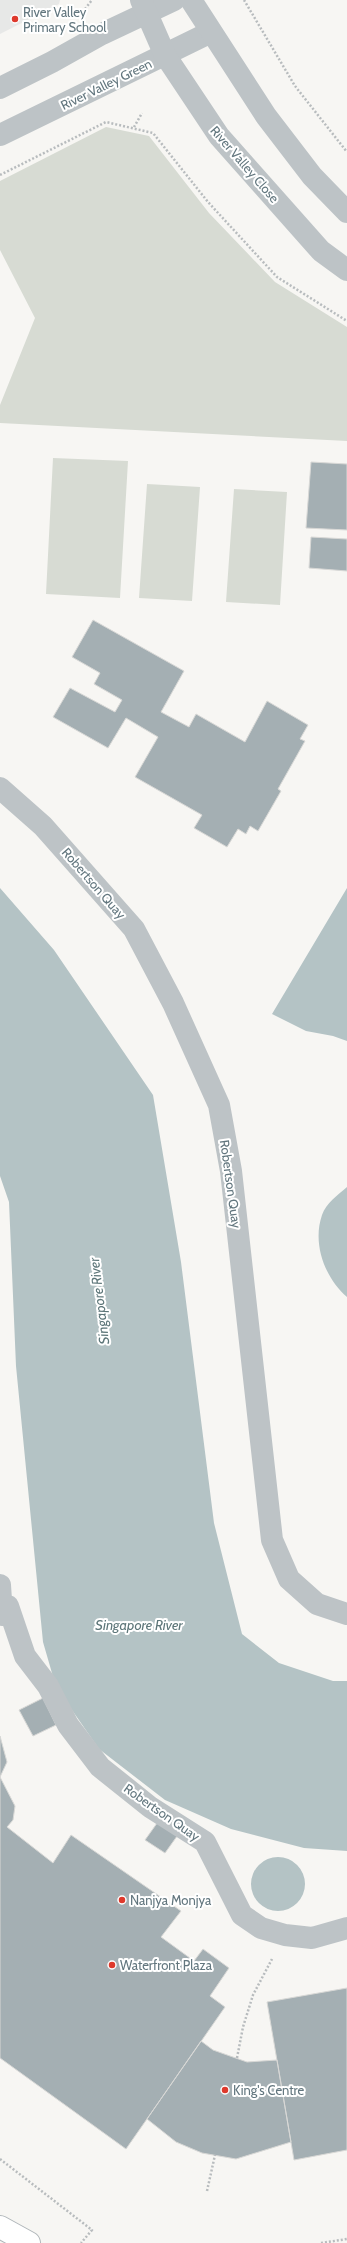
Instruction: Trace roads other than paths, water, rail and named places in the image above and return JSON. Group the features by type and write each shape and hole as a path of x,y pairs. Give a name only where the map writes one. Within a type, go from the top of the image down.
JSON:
{"main road":[{"path":"0,2227 28,2243"}],"street":[{"path":"0,88 52,62 102,34 144,7 174,0"},
{"path":"191,0 266,116 312,176 347,212"},
{"name":"River Valley Close","path":"144,7 165,55 219,136 321,251 347,270"},
{"name":"River Valley Green","path":"0,135 211,32"},
{"name":"Robertson Quay","path":"0,788 43,826 134,929 173,1003 219,1105 231,1170 272,1540 289,1579 317,1604 347,1614"},
{"name":"Robertson Quay","path":"0,1586 2,1615 8,1606 25,1656 48,1686 68,1725 100,1767 150,1807 205,1842 242,1915 261,1928 285,1935 312,1938 347,1928"}],"water":[{"name":"Singapore River","path":"0,888 54,950 153,1095 181,1262 214,1523 242,1634 279,1663 333,1681 347,1681 347,1851 304,1848 231,1829 165,1800 99,1749 56,1687 43,1642 16,1366 9,1202 0,1176"},
{"path":"347,888 347,1041 333,1036 306,1031 272,1014"},
{"path":"347,1187 347,1297 332,1280 322,1260 319,1226 326,1207"},
{"path":"278,1857 288,1859 297,1865 303,1874 305,1884 303,1894 297,1903 288,1909 278,1911 268,1909 259,1903 253,1894 251,1884 253,1874 259,1865 268,1859"}],"place":[{"name":"River Valley Primary School","path":"15,19"},
{"name":"Nanjya Monjya","path":"122,1900"},
{"name":"Waterfront Plaza","path":"112,1965"},
{"name":"King's Centre","path":"225,2090"}]}
